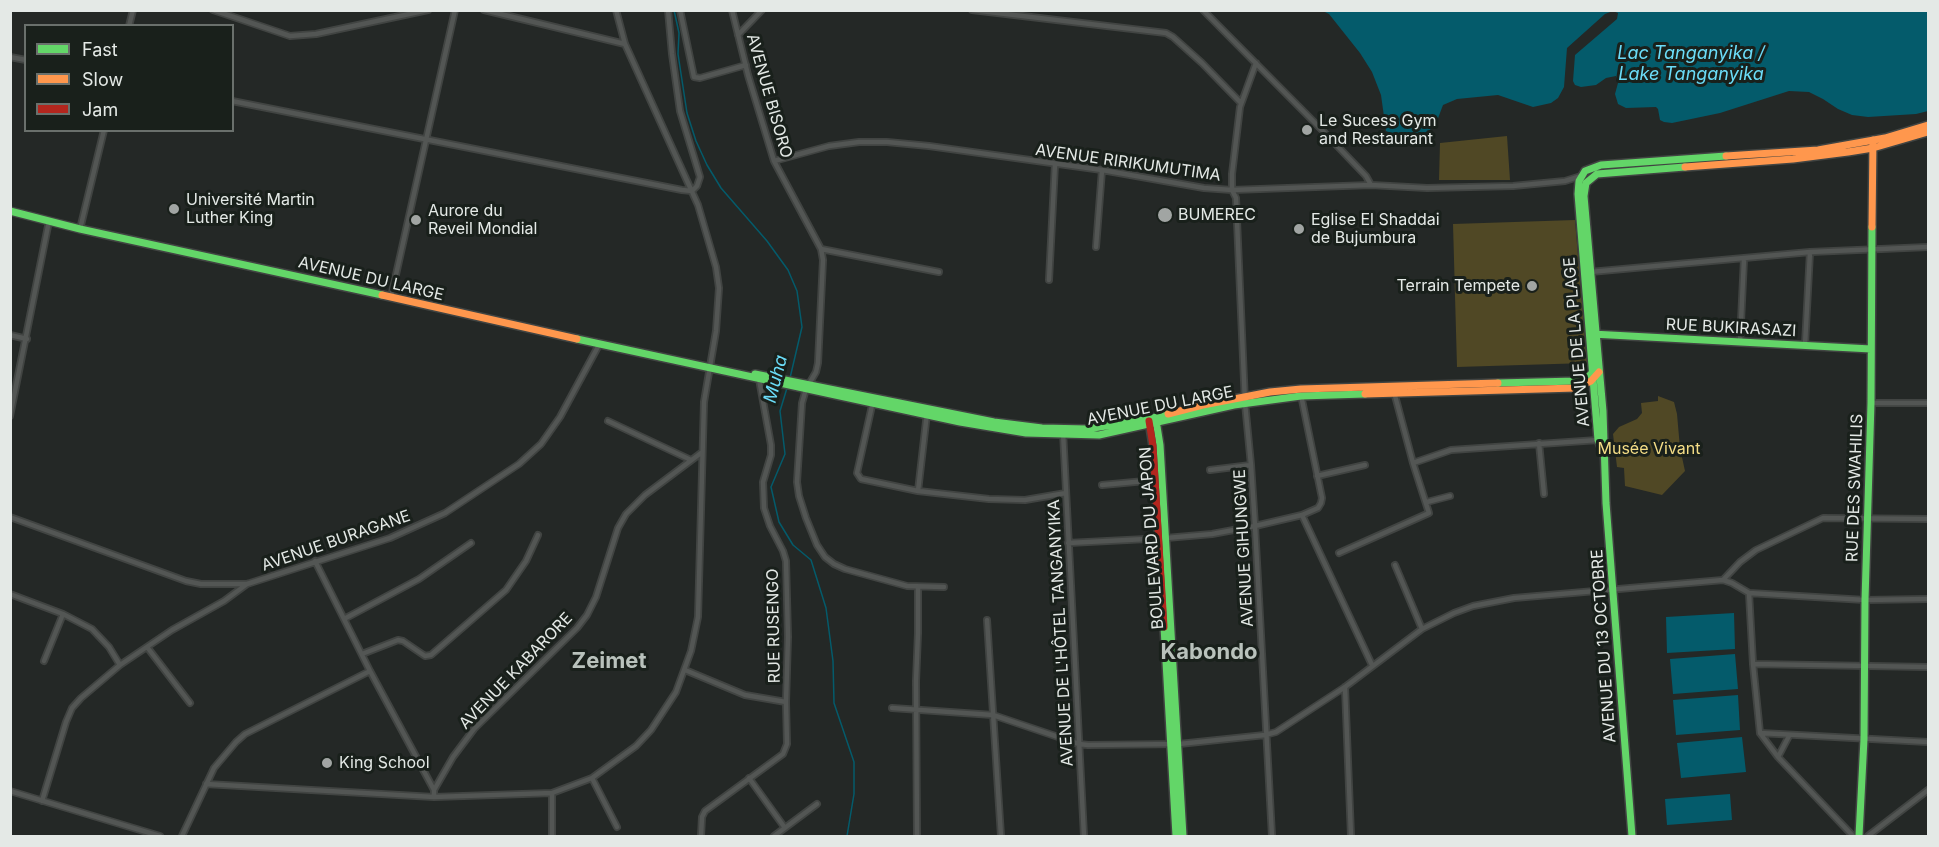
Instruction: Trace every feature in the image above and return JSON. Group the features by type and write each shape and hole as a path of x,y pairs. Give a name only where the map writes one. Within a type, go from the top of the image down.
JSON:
{"main road":[{"path":"1873,144 1929,125"},
{"path":"1585,177 1604,173 1773,157 1873,144 1929,132"},
{"name":"RUE DES SWAHILIS","path":"1859,837 1864,739 1865,600 1871,403 1873,144"},
{"name":"AVENUE DE LA PLAGE","path":"1585,177 1587,273 1601,440"},
{"name":"AVENUE DU LARGE","path":"10,212 467,315 709,367 748,372 1004,430 1063,432 1153,421 1244,399 1301,393 1580,387 1596,372"},
{"name":"RUE BUKIRASAZI","path":"1593,334 1871,349"},
{"name":"AVENUE DU LARGE","path":"726,370 759,379 780,381"},
{"name":"AVENUE DU LARGE","path":"1549,386 1584,379 1596,372"},
{"name":"AVENUE DE LA PLAGE","path":"1596,372 1596,404 1603,454"},
{"path":"1580,387 1593,395 1596,404"},
{"name":"BOULEVARD DU JAPON","path":"1153,421 1162,539 1164,634 1183,837"},
{"name":"AVENUE DU 13 OCTOBRE","path":"1603,454 1632,837"},
{"name":"BOULEVARD DU JAPON","path":"1162,539 1173,634 1176,837"},
{"path":"1164,634 1173,634"}],"street":[{"path":"213,10 290,36 316,34 428,10"},
{"path":"391,297 455,10"},
{"path":"484,10 625,44"},
{"path":"206,784 434,797 552,793 592,778 636,746 665,711 685,670 698,617 704,402 716,331 719,288 716,267 703,219 625,44 616,10"},
{"path":"234,100 682,190 692,190 697,186 700,177 680,111 668,10"},
{"path":"680,10 694,77 700,78 746,65"},
{"name":"AVENUE BISORO","path":"732,10 774,161 821,249 824,272 818,363 802,403 797,482 799,496 817,545 834,564 845,569 918,588 944,587"},
{"path":"738,35 762,10"},
{"path":"972,10 1166,33 1202,63 1241,103"},
{"path":"1031,18 1032,10"},
{"path":"1203,10 1359,168 1371,185"},
{"name":"AVENUE GIHUNGWE","path":"1256,63 1241,103 1232,190 1236,198 1244,399 1255,526 1272,837"},
{"path":"80,229 104,132"},
{"name":"AVENUE RIRIKUMUTIMA","path":"774,161 829,146 859,142 886,142 1102,170 1204,188 1232,190 1371,185 1427,188 1513,186 1585,177"},
{"path":"1050,280 1055,164"},
{"path":"1096,247 1102,170"},
{"path":"10,416 49,221"},
{"path":"1587,273 1810,252 1929,247"},
{"path":"821,249 939,272"},
{"path":"1805,345 1810,252"},
{"path":"1740,342 1744,259"},
{"path":"10,335 27,339"},
{"name":"AVENUE BURAGANE","path":"10,517 186,582 247,584 390,538 445,513 519,464 541,444 560,417 600,344"},
{"name":"RUE RUSENGO","path":"701,837 702,817 705,811 786,750 788,637 786,561 764,508 764,482 771,455 771,445 759,379"},
{"path":"1339,553 1429,513 1393,390"},
{"path":"1068,543 1162,539 1212,534 1302,515 1318,508 1321,503 1301,393"},
{"path":"873,401 858,477 861,479 918,491 989,499 1034,500 1066,493"},
{"path":"1871,403 1929,403"},
{"path":"918,491 927,412"},
{"path":"608,421 691,460"},
{"name":"AVENUE DE L'HÔTEL TANGANYIKA","path":"1063,432 1084,837"},
{"path":"1413,463 1451,450 1601,440"},
{"path":"1539,443 1544,494"},
{"name":"AVENUE KABARORE","path":"434,797 434,790 453,757 474,729 587,615 596,597 618,528 626,514 645,495 701,453"},
{"path":"1210,470 1251,465"},
{"path":"1317,476 1365,465"},
{"path":"1102,485 1158,480"},
{"path":"1426,502 1450,496"},
{"path":"1302,515 1372,665"},
{"path":"1723,580 1740,562 1756,550 1818,519 1827,517 1929,519"},
{"path":"362,654 398,640 425,656 431,655 506,590 526,561 538,535"},
{"path":"344,619 419,579 471,543"},
{"path":"315,561 370,671 434,790"},
{"path":"1395,565 1422,629"},
{"path":"892,708 993,715 1079,744 1098,746 1175,744 1265,735 1275,732 1345,687 1422,629 1454,613 1482,603 1514,598 1723,580 1749,593 1865,600 1929,599"},
{"path":"42,801 60,739 72,708 81,698 120,665 224,601 247,584"},
{"path":"917,837 918,588"},
{"path":"1749,593 1760,733 1778,757 1853,837"},
{"path":"10,594 63,614 92,629 120,665"},
{"path":"44,662 63,614"},
{"path":"987,620 1000,837"},
{"path":"147,647 190,703"},
{"path":"1753,664 1929,667"},
{"path":"685,670 745,695 786,702"},
{"path":"182,837 219,761 245,734 370,671"},
{"path":"1345,687 1351,837"},
{"path":"1760,733 1929,742"},
{"path":"1778,757 1789,736"},
{"path":"592,778 617,827"},
{"path":"749,778 785,828"},
{"path":"1868,837 1929,790"},
{"path":"10,791 160,837"},
{"path":"552,793 552,837"},
{"path":"774,837 817,804"}],"green space":[{"path":"1507,136 1510,180 1439,180 1440,143"},
{"path":"1575,220 1587,363 1457,367 1453,224"},
{"name":"Musée Vivant","path":"1658,396 1674,402 1685,471 1662,495 1625,486 1624,468 1617,467 1613,434 1619,427 1637,419 1642,413 1641,403 1658,401"}],"water":[{"path":"1323,11 1613,11 1605,14 1567,48 1564,87 1558,98 1551,103 1533,107 1498,95 1457,99 1443,105 1437,121 1429,131 1418,135 1396,135 1386,131 1381,95 1372,72 1329,14"},
{"name":"Lac Tanganyika / Lake Tanganyika","path":"1613,11 1928,11 1928,111 1868,117 1852,115 1809,92 1789,91 1720,113 1672,123 1664,122 1660,120 1656,107 1626,108 1618,104 1615,94 1618,83 1616,76 1606,78 1596,85 1581,87 1575,85 1573,81 1575,55 1617,19 1618,13"},
{"path":"1734,613 1735,649 1667,653 1666,617"},
{"path":"1735,654 1738,689 1673,694 1670,659"},
{"path":"1738,695 1740,730 1676,735 1673,700"},
{"path":"1742,737 1746,772 1681,778 1677,743"},
{"path":"1730,794 1732,820 1667,825 1665,799"}],"waterway":[{"name":"Muha","path":"674,10 679,33 678,54 687,113 696,141 721,188 767,241 788,270 797,291 802,327 790,378"},
{"name":"Muha","path":"787,388 780,411 785,454 771,487 779,522 793,545 811,560 826,608 833,661 834,703 854,762 854,794 847,836"}],"traffic: fast":[{"path":"1603,452 1598,440 1578,194 1579,181 1585,171 1601,165 1726,156"},
{"path":"1632,836 1606,503 1603,411 1584,196 1586,183 1597,174 1685,167"},
{"path":"10,211 80,229 382,295"},
{"path":"1859,836 1864,739 1872,227"},
{"path":"1592,334 1871,349"},
{"path":"577,339 960,422 1026,433 1099,435 1234,405 1301,396 1365,394"},
{"path":"1498,383 1575,381 1588,377 1597,368"},
{"path":"755,374 994,422 1042,428 1087,429 1168,414"},
{"path":"1156,420 1160,445 1183,836"},
{"path":"1164,627 1176,836"}],"traffic: slow":[{"path":"1726,156 1818,150 1885,138 1928,125"},
{"path":"1685,167 1793,159 1848,152 1873,148 1928,132"},
{"path":"1872,227 1873,140"},
{"path":"382,295 577,339"},
{"path":"1365,394 1576,388 1591,381 1599,372"},
{"path":"1168,414 1270,392 1301,389 1498,383"}],"traffic: jam":[{"path":"1149,421 1153,446 1164,627"}],"place":[{"name":"Le Sucess Gym and Restaurant","path":"1307,130"},
{"name":"Université Martin Luther King","path":"174,209"},
{"name":"BUMEREC","path":"1165,215"},
{"name":"Aurore du Reveil Mondial","path":"416,220"},
{"name":"Eglise El Shaddai de Bujumbura","path":"1299,229"},
{"name":"Terrain Tempete","path":"1532,286"},
{"name":"King School","path":"327,763"}],"district":[{"name":"Kabondo","path":"1209,652"},
{"name":"Zeimet","path":"609,661"}]}
